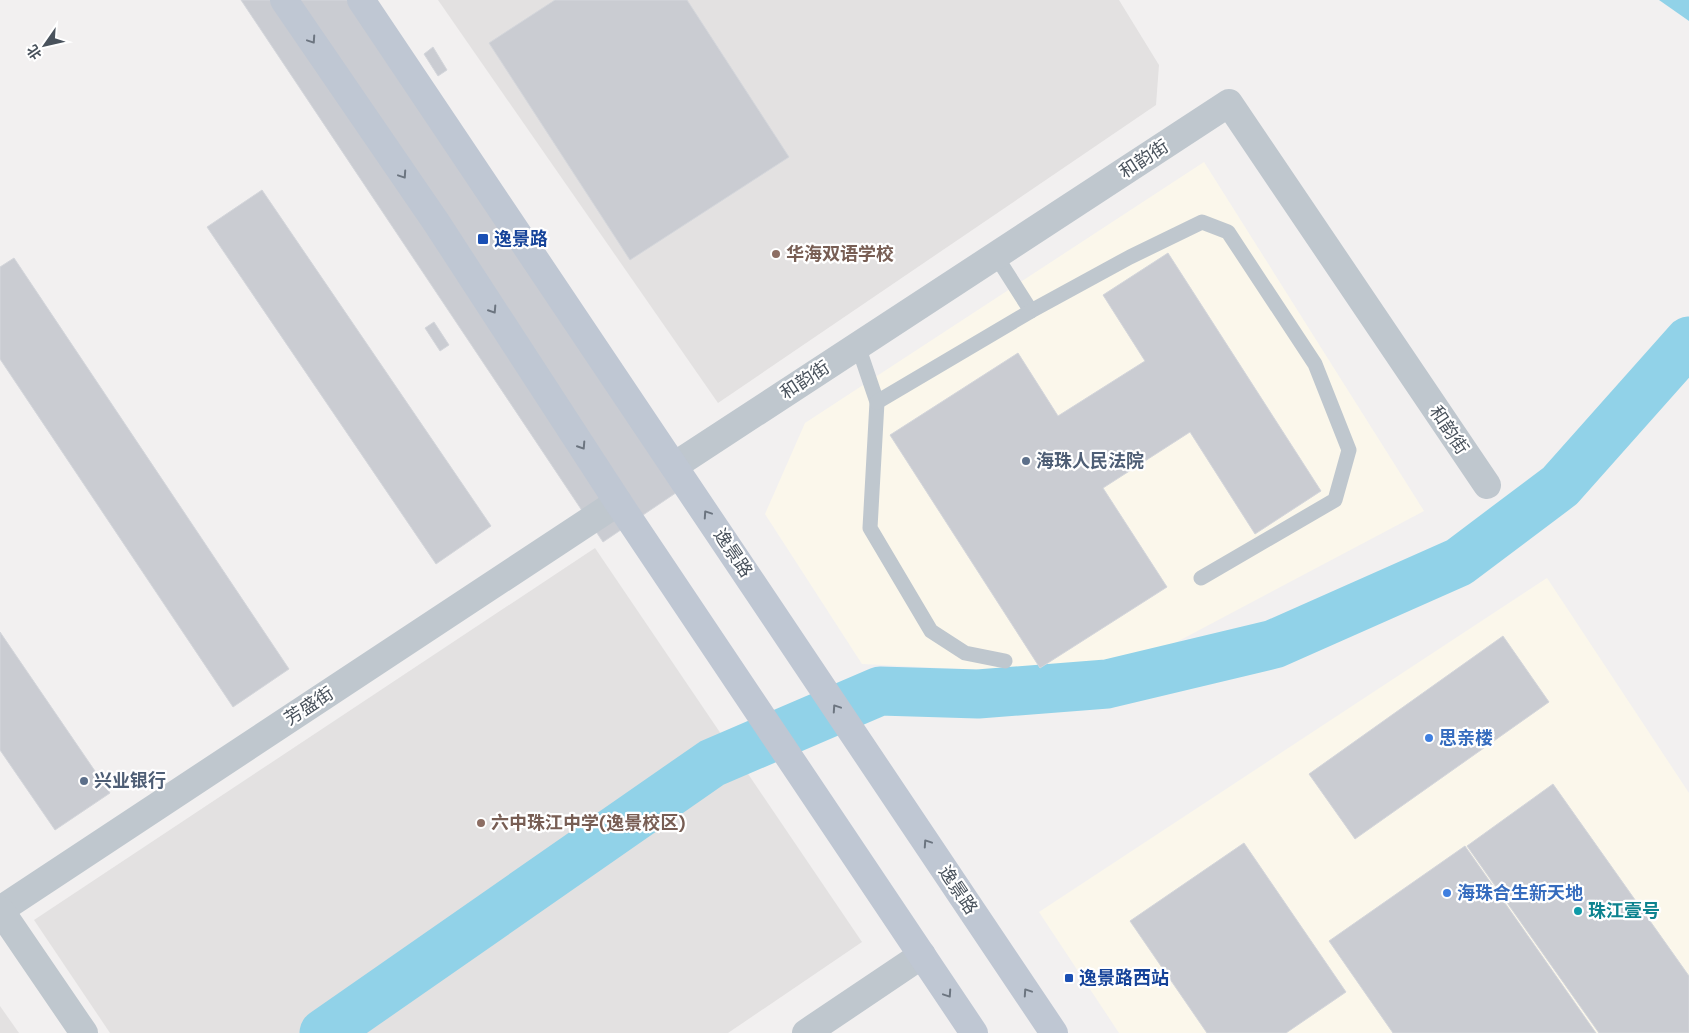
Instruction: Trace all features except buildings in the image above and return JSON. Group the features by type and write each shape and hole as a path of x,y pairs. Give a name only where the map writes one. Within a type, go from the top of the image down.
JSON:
{"main road":[{"path":"284,0 436,222 618,502 974,1033"},
{"name":"逸景路","path":"361,0 1054,1033"}],"street":[{"name":"和韵街","path":"674,466 1229,103 1487,485"},
{"name":"芳盛街","path":"0,910 618,502"},
{"path":"0,910 84,1033"},
{"path":"806,1033 922,955"}],"lane":[{"path":"877,402 1031,311 1130,257 1202,222 1228,232 1314,364 1349,450 1335,500 1201,578"},
{"path":"996,256 1031,311"},
{"path":"858,346 877,402 870,528 931,631 965,653 1005,662"}],"shaded area":[{"name":"华海双语学校","path":"438,0 1119,0 1159,65 1156,105 718,403"},
{"path":"1204,162 1424,511 1171,645 1046,673 862,664 765,514 805,423"},
{"name":"六中珠江中学(逸景校区)","path":"595,548 862,942 728,1033 110,1033 34,920"},
{"path":"1547,578 1689,793 1689,1033 1119,1033 1039,912"},
{"path":"0,1006 19,1033 0,1033"}],"water":[{"path":"1659,0 1689,0 1689,21"}],"waterway":[{"path":"324,1033 712,763 880,691 978,694 1107,684 1274,644 1459,562 1560,486 1689,341"}],"place":[{"name":"逸景路","path":"483,239"},
{"name":"华海双语学校","path":"776,254"},
{"name":"海珠人民法院","path":"1026,461"},
{"name":"思亲楼","path":"1429,738"},
{"name":"兴业银行","path":"84,781"},
{"name":"六中珠江中学(逸景校区)","path":"481,823"},
{"name":"海珠合生新天地","path":"1447,893"},
{"name":"珠江壹号","path":"1578,911"},
{"name":"逸景路西站","path":"1069,978"}]}
